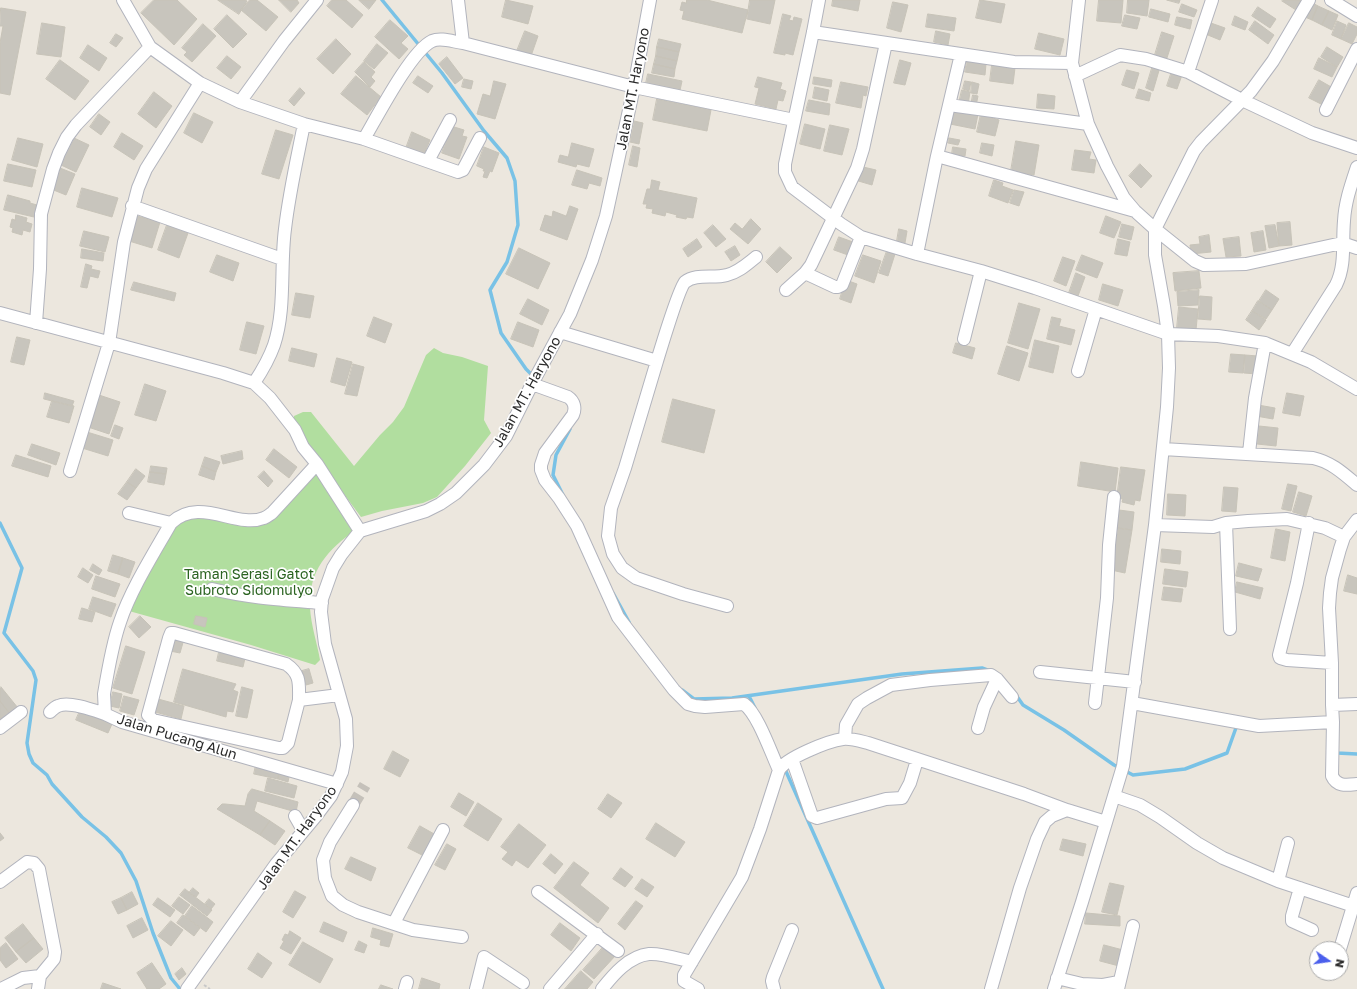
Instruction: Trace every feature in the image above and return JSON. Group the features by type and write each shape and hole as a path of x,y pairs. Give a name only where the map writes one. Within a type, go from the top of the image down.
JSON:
{"street":[{"path":"240,102 284,41 317,0"},
{"path":"458,0 463,43"},
{"name":"Jalan MT. Haryono","path":"187,989 219,947 276,864 331,796 342,772 347,746 346,719 325,644 321,612 322,603 333,568 341,555 360,531 426,511 440,504 456,494 484,465 506,436 570,314 592,260 606,216 634,87 650,0"},
{"path":"819,0 785,164 785,172 792,187 841,224 861,237 981,271 1168,334 1225,336 1265,343 1311,362 1357,388"},
{"path":"1079,0 1072,62 1088,124 1117,186 1135,211 1155,229 1188,256 1204,265 1246,264 1342,243 1357,248"},
{"path":"1188,72 1212,0"},
{"path":"1133,926 1119,986 1055,983 1082,902 1123,766 1135,682 1155,525 1163,449 1169,368 1168,334 1155,254 1155,229 1194,151 1208,134 1242,100 1273,61 1309,0"},
{"path":"128,2 150,47 200,83 240,102 304,124 364,139 457,172 460,172 480,138"},
{"path":"1339,2 1357,16"},
{"path":"813,32 1014,62 1072,62"},
{"path":"364,139 402,74 421,50 437,40 463,43 634,87 794,120"},
{"path":"786,290 805,273 811,265 857,168 863,149 886,43"},
{"path":"36,322 42,214 53,169 59,153 67,137 76,125 150,47"},
{"path":"1326,110 1357,49"},
{"path":"917,254 937,156 961,54"},
{"path":"1075,76 1120,55 1146,59 1188,72 1242,100 1312,133 1357,148"},
{"path":"70,470 109,343 124,242 132,206 138,188 146,170 200,83"},
{"path":"949,105 1088,124"},
{"path":"428,161 450,120"},
{"path":"254,383 270,356 280,316 282,259 290,190 304,124"},
{"path":"937,156 1135,211"},
{"path":"1292,354 1341,275 1345,206 1357,167"},
{"path":"132,206 282,259"},
{"path":"805,273 835,287 842,285 861,237"},
{"path":"727,606 683,594 636,578 622,568 613,554 608,536 611,508 625,468 657,361 685,282 694,278 727,276 740,270 756,257"},
{"path":"964,339 981,271"},
{"path":"1078,371 1096,309"},
{"path":"0,313 216,371 254,383 270,398 295,430 304,447 317,464 360,531"},
{"path":"560,332 657,361"},
{"path":"1248,453 1255,398 1265,343"},
{"path":"532,384 568,397 574,404 575,410 573,415 545,453 541,465 541,470 545,480 559,498 577,526 618,617 674,690 688,704 705,707 744,704 749,708 785,764 812,816 817,818 886,799 902,798 910,782 917,760"},
{"path":"1163,449 1298,456 1324,460 1357,484"},
{"path":"129,513 172,523 178,517 199,512 244,519 263,518 272,513 317,464"},
{"path":"1095,702 1107,598 1109,545 1114,497"},
{"path":"1155,525 1212,527 1226,523 1267,519 1287,519 1325,528 1344,537"},
{"path":"1357,520 1344,537 1336,562 1330,593 1329,608 1332,663 1332,776 1334,782 1341,785 1357,784"},
{"name":"Jalan Pucang Alun","path":"172,523 138,583 120,621 116,633 104,694 105,714 122,722 337,784"},
{"path":"1226,523 1230,629"},
{"path":"1309,524 1279,655 1280,658 1287,660 1332,663"},
{"path":"212,589 243,596 274,600 322,603"},
{"path":"171,633 286,664 296,673 299,680 299,700 288,743 284,747 279,748 153,720 148,715 171,633"},
{"path":"1040,672 1135,682"},
{"path":"845,738 846,725 858,704 891,685 991,675 997,679 1012,698"},
{"path":"978,728 984,707 997,679"},
{"path":"299,700 339,695"},
{"path":"1132,703 1259,726 1333,725"},
{"path":"1332,705 1357,704"},
{"path":"50,712 57,706 64,705 76,706 105,714"},
{"path":"0,728 21,712"},
{"path":"698,989 684,981 683,978 742,878 785,764 821,745 845,738 868,743 1106,822"},
{"path":"1114,796 1147,809 1209,851 1278,881 1355,907"},
{"path":"353,805 327,848 323,860 324,878 332,896 336,900 358,912 413,930 462,937"},
{"path":"991,989 1020,888 1037,839 1045,822 1058,812 1067,810"},
{"path":"295,816 303,830"},
{"path":"394,923 443,830"},
{"path":"1278,881 1288,843"},
{"path":"0,882 27,862 34,863 39,869 55,952 54,959 40,976 38,989"},
{"path":"1300,888 1292,916 1292,922 1312,930"},
{"path":"538,892 597,934 618,951"},
{"path":"1343,941 1355,907 1357,894"},
{"path":"774,989 772,981 773,977 792,930"},
{"path":"550,989 597,934"},
{"path":"602,989 618,970 642,956 649,954 658,955 692,962"},
{"path":"476,989 484,957 523,983"},
{"path":"1,989 23,978 40,976"}],"green space":[{"path":"434,348 443,353 462,357 488,366 484,420 491,433 465,466 437,497 423,503 382,511 361,517 308,446 294,424 294,416 303,412 311,412 354,466 393,422 404,407 426,355"},
{"name":"Taman Serasi Gatot Subroto Sidomulyo","path":"315,466 356,530 329,553 316,572 312,583 310,608 320,660 315,665 251,645 129,611 172,529 185,516 252,523"}],"building":[{"path":"154,0 177,0 197,19 174,45 141,13"},
{"path":"218,0 245,0 247,1 239,14"},
{"path":"250,0 257,0 278,17 266,31 241,10"},
{"path":"279,0 297,0 299,3 291,12"},
{"path":"332,0 346,0 363,15 352,28 327,6"},
{"path":"359,0 376,0 369,9"},
{"path":"506,0 533,6 528,24 502,17"},
{"path":"687,0 707,0 748,10 742,33 682,19 684,11 680,10 682,2 686,3"},
{"path":"750,0 775,0 770,24 747,19"},
{"path":"833,0 860,0 858,11 832,6"},
{"path":"980,0 1005,4 1001,23 976,18"},
{"path":"1099,0 1123,0 1121,23 1097,21"},
{"path":"1128,0 1149,0 1147,16 1127,13"},
{"path":"1167,0 1180,0 1179,3"},
{"path":"1301,0 1296,10 1282,1"},
{"path":"893,2 908,5 901,32 887,28"},
{"path":"1311,2 1318,6 1312,20 1305,17"},
{"path":"1182,4 1197,10 1194,17 1179,12"},
{"path":"1318,6 1329,11 1322,25 1312,20"},
{"path":"1258,7 1276,19 1270,28 1252,16"},
{"path":"1,8 26,12 10,95 0,93 0,43 3,26 0,26"},
{"path":"1151,9 1170,14 1168,22 1149,17"},
{"path":"1329,11 1338,15 1332,30 1322,25"},
{"path":"783,14 791,16 789,20 793,21 794,17 802,19 793,55 774,53"},
{"path":"928,14 956,18 954,31 926,27"},
{"path":"227,15 247,34 233,48 214,29"},
{"path":"1125,15 1140,18 1137,29 1122,26"},
{"path":"1235,16 1248,22 1245,30 1232,25"},
{"path":"1177,17 1192,20 1190,29 1175,25"},
{"path":"390,20 408,36 401,43 408,49 399,59 375,37"},
{"path":"1255,21 1274,35 1268,44 1249,30"},
{"path":"1337,21 1346,25 1341,39 1332,35"},
{"path":"1208,22 1225,28 1220,40 1203,33"},
{"path":"42,23 65,27 61,57 37,54"},
{"path":"1349,23 1357,27 1357,34 1352,44 1341,39"},
{"path":"203,24 216,36 192,62 184,55 187,52 182,48"},
{"path":"525,31 538,36 531,56 517,51"},
{"path":"936,31 950,34 948,45 934,42"},
{"path":"1162,32 1174,36 1166,61 1154,58"},
{"path":"1039,33 1064,39 1060,55 1035,49"},
{"path":"116,34 123,38 116,47 110,43"},
{"path":"336,39 351,54 333,74 317,59"},
{"path":"659,39 681,44 679,52 657,47"},
{"path":"377,44 388,53 374,69 364,61"},
{"path":"88,45 107,58 99,71 80,58"},
{"path":"657,47 679,52 677,61 656,56"},
{"path":"1327,47 1343,57 1337,67 1321,57"},
{"path":"227,56 241,67 231,79 217,68"},
{"path":"656,56 677,61 675,69 654,64"},
{"path":"447,57 463,78 455,84 439,64"},
{"path":"1319,58 1337,67 1332,77 1314,69"},
{"path":"60,60 89,81 75,100 46,79"},
{"path":"900,60 911,63 905,85 894,83"},
{"path":"967,61 986,64 985,75 965,72"},
{"path":"364,62 375,72 371,77 375,81 370,87 355,72"},
{"path":"654,64 675,69 674,77 652,73"},
{"path":"992,65 1015,68 1013,84 990,81"},
{"path":"1153,65 1160,67 1153,91 1146,88"},
{"path":"1127,70 1139,73 1134,89 1122,85"},
{"path":"1172,71 1182,75 1177,89 1167,86"},
{"path":"648,74 682,81 679,95 645,88"},
{"path":"356,76 381,97 367,115 341,94"},
{"path":"418,76 433,86 428,93 413,83"},
{"path":"758,77 782,83 780,89 786,91 783,101 778,100 776,109 755,104 759,88 755,87"},
{"path":"814,77 832,80 831,87 813,84"},
{"path":"464,79 473,81 471,89 462,87"},
{"path":"1319,80 1333,88 1323,105 1309,98"},
{"path":"494,81 506,84 495,119 477,114 483,94 490,96"},
{"path":"965,81 971,82 969,91 963,89"},
{"path":"841,82 868,87 866,96 863,95 861,108 836,103"},
{"path":"972,82 979,84 977,94 971,93"},
{"path":"815,87 829,90 827,101 813,98"},
{"path":"300,88 305,93 294,106 289,101"},
{"path":"1139,89 1151,93 1149,101 1136,98"},
{"path":"962,90 970,92 968,105 959,103"},
{"path":"154,92 172,106 156,128 138,114"},
{"path":"1038,94 1055,96 1054,109 1037,108"},
{"path":"973,95 978,96 976,106 971,105"},
{"path":"657,99 711,110 707,131 653,120"},
{"path":"809,100 830,104 829,115 806,111"},
{"path":"953,109 978,114 975,129 950,124"},
{"path":"194,113 213,122 202,143 184,133"},
{"path":"99,114 110,122 101,135 90,127"},
{"path":"981,114 999,120 995,136 977,132"},
{"path":"634,121 643,123 639,144 630,142"},
{"path":"805,124 825,129 820,149 800,144"},
{"path":"830,125 849,129 842,155 824,151"},
{"path":"451,126 464,130 462,136 467,137 459,159 442,153"},
{"path":"276,130 293,135 279,179 262,174"},
{"path":"412,132 430,140 424,154 405,151"},
{"path":"122,133 143,146 134,160 114,147"},
{"path":"18,138 43,144 37,167 12,160"},
{"path":"74,138 89,145 76,172 61,165"},
{"path":"949,138 960,140 958,145 948,143"},
{"path":"1016,141 1039,145 1034,175 1011,171"},
{"path":"572,143 594,149 589,167 577,164 576,167 558,162 560,155 568,157"},
{"path":"982,143 994,145 992,156 980,153"},
{"path":"633,146 640,148 637,167 629,165"},
{"path":"484,147 499,153 492,172 490,171 487,178 483,177 485,171 483,171 484,169 477,166"},
{"path":"953,147 966,149 965,156 952,154"},
{"path":"1075,150 1091,152 1089,159 1096,160 1094,173 1072,170"},
{"path":"8,164 36,170 32,187 4,181"},
{"path":"1140,164 1152,176 1141,188 1129,176"},
{"path":"859,166 876,170 872,185 855,180"},
{"path":"60,168 75,174 66,195 51,189"},
{"path":"577,170 602,178 600,186 589,183 587,189 572,185"},
{"path":"652,180 660,182 658,190 697,198 693,218 687,217 686,219 676,217 677,215 666,212 665,216 652,213 653,209 646,208 647,204 643,204 647,189 650,189"},
{"path":"994,180 1003,183 1002,186 1013,190 1008,203 989,196"},
{"path":"82,188 118,198 112,217 77,207"},
{"path":"1014,190 1024,192 1019,206 1010,203"},
{"path":"8,195 30,201 30,203 37,205 34,217 4,210"},
{"path":"570,206 578,209 567,240 540,230 545,215 552,217 553,211 566,216"},
{"path":"16,215 27,218 26,222 32,224 30,232 23,230 22,235 12,232 13,228 10,227 12,219 15,220"},
{"path":"137,216 160,222 152,248 129,241"},
{"path":"1106,216 1121,222 1114,238 1100,233"},
{"path":"751,219 761,229 748,244 730,229 735,223 742,229"},
{"path":"1290,222 1292,245 1279,246 1277,223"},
{"path":"1122,224 1134,227 1131,240 1119,237"},
{"path":"167,225 188,233 179,258 158,250"},
{"path":"713,225 726,239 716,247 704,233"},
{"path":"1275,225 1279,246 1269,248 1265,226"},
{"path":"899,229 907,231 905,243 897,241"},
{"path":"84,231 109,237 105,252 80,246"},
{"path":"1263,231 1266,250 1254,252 1251,233"},
{"path":"1209,235 1211,252 1191,254 1190,245 1200,244 1199,237"},
{"path":"839,237 853,242 848,255 834,250"},
{"path":"1239,237 1241,256 1226,257 1223,239"},
{"path":"697,239 702,247 688,257 683,249"},
{"path":"1118,239 1130,242 1127,256 1115,254"},
{"path":"735,246 740,255 731,261 725,252"},
{"path":"780,247 792,258 777,273 766,262"},
{"path":"519,248 550,263 538,289 506,274"},
{"path":"82,249 104,253 103,261 81,258"},
{"path":"887,251 895,254 888,276 879,273"},
{"path":"217,255 239,263 233,281 210,272"},
{"path":"863,255 881,261 874,283 855,276"},
{"path":"1082,255 1103,263 1097,278 1076,270"},
{"path":"1063,257 1075,261 1066,286 1054,281"},
{"path":"86,264 92,266 91,269 100,271 98,278 90,276 87,288 81,287"},
{"path":"1199,271 1201,288 1175,291 1173,273"},
{"path":"1076,273 1085,277 1078,296 1069,293"},
{"path":"846,280 857,284 851,303 840,299"},
{"path":"134,282 176,293 174,301 131,290"},
{"path":"1103,284 1123,290 1118,306 1099,300"},
{"path":"1199,290 1198,305 1178,306 1177,292"},
{"path":"1266,290 1279,299 1272,310 1259,301"},
{"path":"296,293 314,296 310,318 292,315"},
{"path":"1200,296 1212,297 1211,320 1198,319"},
{"path":"528,299 549,310 542,325 520,314"},
{"path":"1258,301 1272,310 1266,319 1252,311"},
{"path":"1019,303 1040,309 1028,349 1008,343"},
{"path":"1179,307 1198,309 1196,330 1177,328"},
{"path":"1252,311 1266,320 1259,330 1246,320"},
{"path":"374,317 392,324 385,343 367,336"},
{"path":"1052,317 1061,319 1059,326 1075,330 1071,345 1047,339"},
{"path":"247,322 264,326 256,354 240,350"},
{"path":"518,322 539,330 533,347 511,339"},
{"path":"17,337 30,340 24,365 11,362"},
{"path":"1035,340 1059,346 1053,373 1029,367"},
{"path":"956,343 975,348 972,359 953,353"},
{"path":"1007,346 1028,353 1019,381 998,374"},
{"path":"292,348 317,354 314,367 289,361"},
{"path":"1231,354 1245,355 1243,373 1229,372"},
{"path":"1245,355 1258,356 1257,374 1244,373"},
{"path":"337,358 352,362 345,386 331,382"},
{"path":"353,364 364,367 357,396 345,394"},
{"path":"145,384 166,391 156,421 135,415"},
{"path":"45,393 74,401 72,406 44,399"},
{"path":"1287,393 1304,396 1300,416 1283,413"},
{"path":"99,395 120,402 109,434 88,427"},
{"path":"673,399 715,410 704,453 662,442"},
{"path":"52,401 74,406 69,423 47,417"},
{"path":"1258,405 1275,408 1273,419 1256,416"},
{"path":"115,425 123,428 119,439 111,436"},
{"path":"1259,426 1278,428 1276,446 1257,444"},
{"path":"87,432 113,440 108,456 82,448"},
{"path":"32,444 60,453 56,465 28,455"},
{"path":"274,449 297,467 289,478 266,460"},
{"path":"242,451 243,459 223,464 221,456"},
{"path":"16,455 51,466 48,477 12,466"},
{"path":"205,457 220,462 216,472 202,466"},
{"path":"1081,462 1118,468 1115,492 1078,486"},
{"path":"151,466 167,468 166,474 150,472"},
{"path":"202,466 216,472 214,480 199,475"},
{"path":"1121,467 1145,470 1140,501 1135,500 1134,505 1122,502 1123,499 1117,498"},
{"path":"136,469 145,476 136,488 127,482"},
{"path":"264,471 273,481 268,487 258,477"},
{"path":"150,472 166,474 164,485 148,482"},
{"path":"127,482 136,488 127,500 118,494"},
{"path":"1288,484 1297,486 1291,511 1282,509"},
{"path":"1224,487 1238,488 1236,512 1222,511"},
{"path":"1299,492 1312,496 1306,516 1293,512"},
{"path":"1168,494 1186,495 1185,516 1167,515"},
{"path":"1119,510 1134,512 1132,530 1116,528"},
{"path":"1118,528 1132,530 1125,573 1111,570"},
{"path":"1276,529 1290,532 1285,561 1271,558"},
{"path":"1162,549 1181,551 1180,564 1161,562"},
{"path":"113,555 123,558 118,574 108,571"},
{"path":"123,558 135,562 129,578 118,574"},
{"path":"1239,563 1262,569 1258,581 1236,576"},
{"path":"93,564 102,570 99,575 90,570"},
{"path":"83,568 93,575 88,583 78,577"},
{"path":"1165,569 1188,572 1186,587 1163,584"},
{"path":"1348,575 1357,578 1357,594 1344,591"},
{"path":"96,576 120,584 115,597 92,589"},
{"path":"1237,582 1263,588 1260,599 1235,592"},
{"path":"1164,587 1183,589 1181,602 1162,600"},
{"path":"93,597 116,604 111,617 89,609"},
{"path":"82,608 95,612 92,622 79,619"},
{"path":"140,616 151,627 139,638 129,627"},
{"path":"196,616 207,618 205,627 194,624"},
{"path":"175,635 184,639 180,653 170,651"},
{"path":"126,646 145,652 132,694 113,688"},
{"path":"220,648 246,654 243,667 217,661"},
{"path":"183,669 236,684 233,690 238,692 233,712 227,711 226,717 174,702"},
{"path":"309,669 313,683 306,685 302,671"},
{"path":"1,687 18,708 10,714 0,701"},
{"path":"242,687 253,690 247,718 236,716"},
{"path":"113,692 122,694 119,708 110,706"},
{"path":"124,696 139,700 134,715 120,711"},
{"path":"158,699 184,706 181,719 155,712"},
{"path":"0,701 10,714 1,721 0,720"},
{"path":"80,711 112,724 108,733 76,720"},
{"path":"393,751 409,760 400,777 384,769"},
{"path":"256,765 280,770 278,779 254,774"},
{"path":"280,770 290,772 288,782 278,779"},
{"path":"268,778 297,786 294,798 265,791"},
{"path":"252,789 298,802 296,812 257,801 254,811 270,821 260,835 217,809 222,804 245,806 248,794"},
{"path":"459,793 474,802 466,816 451,807"},
{"path":"608,794 622,803 611,818 598,809"},
{"path":"478,803 502,819 488,841 464,826"},
{"path":"270,821 285,831 275,845 260,835"},
{"path":"656,823 685,842 675,857 646,839"},
{"path":"519,824 546,845 528,868 516,860 512,866 502,859 508,852 501,847"},
{"path":"420,826 436,835 424,856 408,848"},
{"path":"0,833 4,838 0,841"},
{"path":"1063,839 1086,844 1083,856 1060,850"},
{"path":"447,844 456,849 445,870 435,865"},
{"path":"551,854 563,864 555,874 543,864"},
{"path":"351,857 376,868 371,881 345,869"},
{"path":"574,862 589,873 580,885 609,908 598,923 554,888"},
{"path":"621,868 633,877 625,887 613,879"},
{"path":"642,879 654,887 647,897 635,889"},
{"path":"1110,883 1124,886 1117,915 1102,912"},
{"path":"193,888 199,893 196,897 189,893"},
{"path":"185,889 212,910 207,916 180,895"},
{"path":"295,891 306,897 293,918 283,912"},
{"path":"132,892 138,904 127,910 121,898"},
{"path":"179,897 190,905 183,914 172,906"},
{"path":"121,898 127,910 118,914 112,902"},
{"path":"158,898 175,910 170,917 153,905"},
{"path":"209,899 215,904 211,909 205,904"},
{"path":"636,901 643,906 625,930 618,924"},
{"path":"192,906 213,922 206,932 185,916"},
{"path":"1086,913 1120,916 1120,926 1085,924"},
{"path":"183,915 200,928 194,936 177,923"},
{"path":"142,918 148,930 133,938 127,926"},
{"path":"171,921 183,930 171,946 158,936"},
{"path":"324,922 347,932 343,942 320,932"},
{"path":"560,923 580,938 571,951 551,935"},
{"path":"23,924 34,938 16,952 5,938"},
{"path":"373,928 393,934 389,947 380,945 381,940 371,937"},
{"path":"290,931 301,938 291,954 280,948 284,941 282,940 285,934 288,935"},
{"path":"34,938 43,949 26,963 16,952"},
{"path":"359,941 367,945 364,953 355,950"},
{"path":"303,942 333,959 320,983 289,965"},
{"path":"6,943 18,959 6,968 0,960 0,948"},
{"path":"605,945 616,955 594,979 583,970"},
{"path":"1104,945 1123,950 1119,966 1100,961"},
{"path":"258,953 272,963 262,978 248,969"},
{"path":"152,963 166,984 159,989 147,989 137,973"},
{"path":"182,968 186,974 179,980 175,974"},
{"path":"581,971 593,982 587,989 565,989"},
{"path":"422,978 440,984 439,989 419,989"},
{"path":"103,983 121,989 101,989"},
{"path":"381,985 393,989 379,989"}],"waterway":[{"path":"382,0 442,73 484,131 507,158 515,181 518,225 507,262 490,290 501,333 526,369 533,376"},
{"path":"563,495 553,475 556,455 570,429"},
{"path":"0,523 22,568 4,633 33,671 36,680 27,743 29,754 33,763 47,775 52,784 82,817 106,837 121,853 136,881 153,933 171,978 180,989"},
{"path":"613,593 629,622"},
{"path":"682,690 694,699 732,698 902,674 982,668 990,671"},
{"path":"1016,695 1023,705 1064,730 1114,765 1133,775 1185,769 1227,753 1237,725"},
{"path":"749,696 755,708"},
{"path":"1337,751 1337,753 1357,754"},
{"path":"784,767 883,989"}],"tunnel":[{"path":"353,805 365,785"}]}
